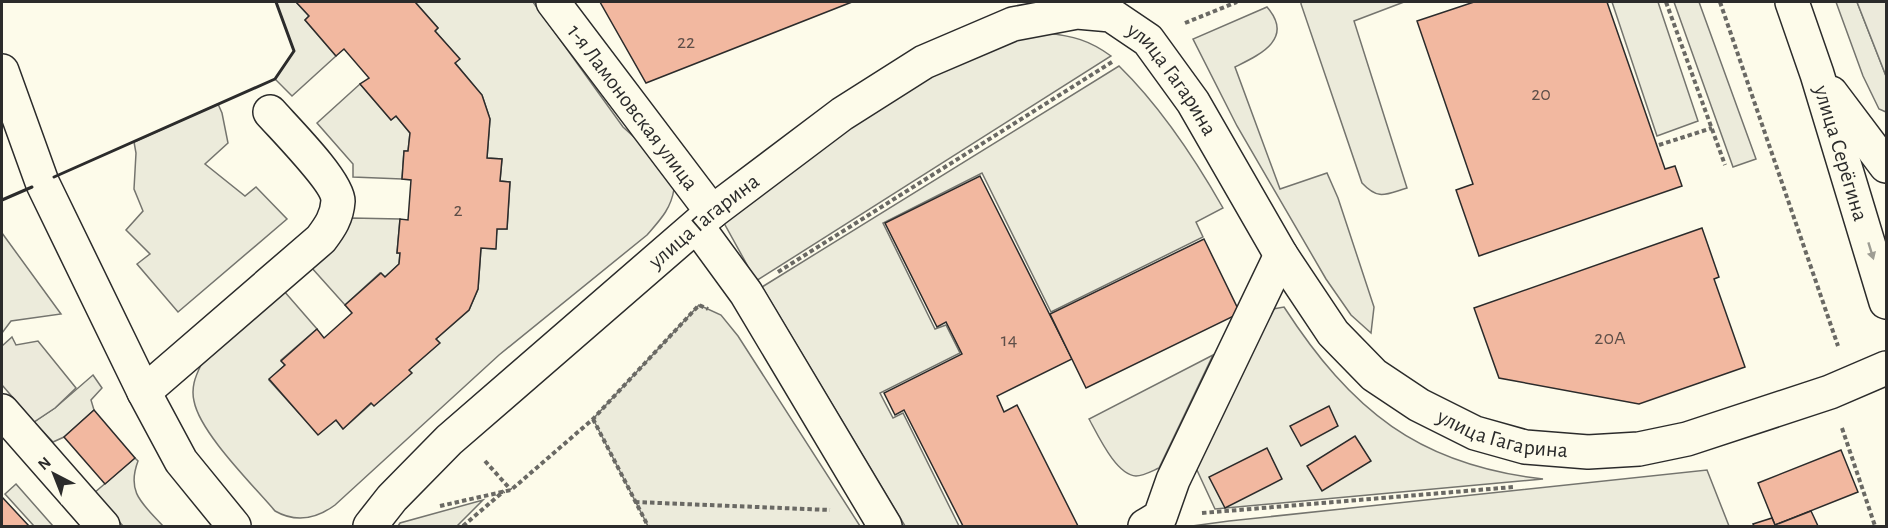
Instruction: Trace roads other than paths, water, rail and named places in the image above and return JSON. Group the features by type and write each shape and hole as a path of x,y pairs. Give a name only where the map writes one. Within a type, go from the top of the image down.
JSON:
{"street":[{"name":"1-я Ламоновская улица","path":"553,2 705,219 746,293 885,526"},
{"name":"улица Серёгина","path":"1792,2 1887,302"},
{"name":"улица Гагарина","path":"370,526 392,498 449,440 705,219 842,114 924,62 1013,24 1077,12 1111,15 1148,40 1193,102 1281,255 1333,333 1374,375 1419,405 1475,433 1525,447 1588,452 1639,449 1687,439 1841,388 1887,368"},
{"path":"2,71 42,182 144,392 181,461 234,526"},
{"name":"улица Серёгина","path":"1817,75 1887,166"},
{"path":"144,392 321,239 335,220 338,199 331,182 270,112"},
{"path":"1153,522 1281,255"},
{"path":"2,411 103,526"}]}
